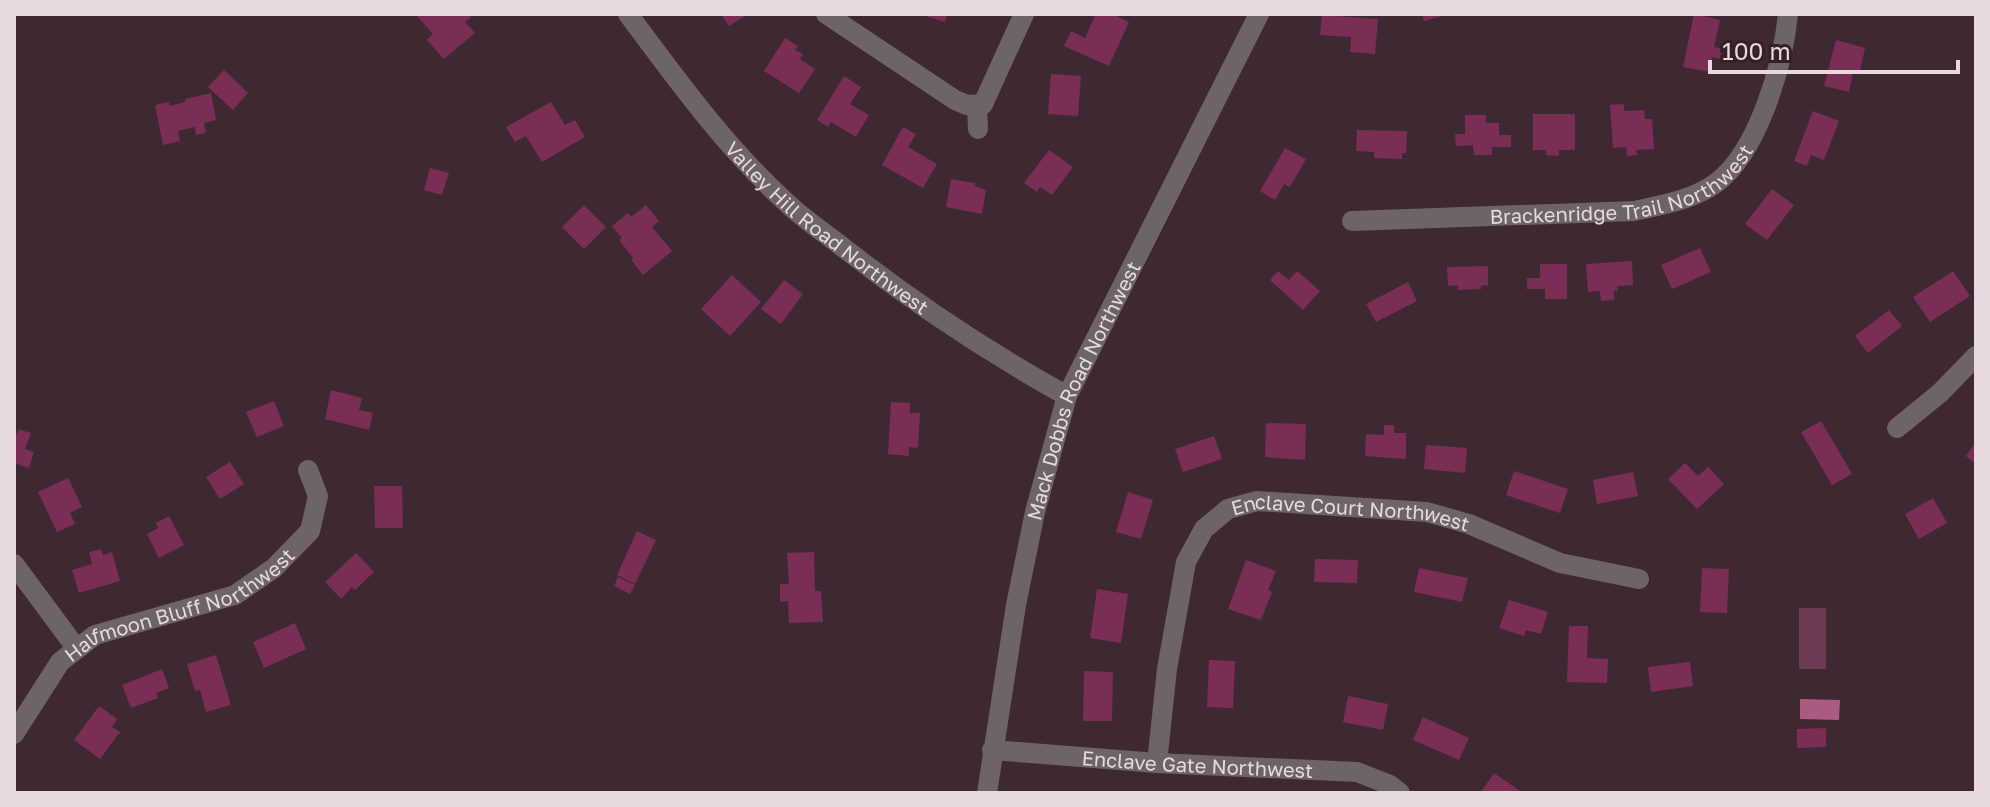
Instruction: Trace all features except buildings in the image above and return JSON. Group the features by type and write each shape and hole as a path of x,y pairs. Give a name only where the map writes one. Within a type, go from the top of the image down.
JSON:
{"street":[{"name":"Valley Hill Road Northwest","path":"628,14 686,92 788,204 880,277 1067,396"},
{"path":"826,14 955,100 977,106 983,104 1024,14"},
{"name":"Mack Dobbs Road Northwest","path":"987,793 1035,512 1067,396 1259,14"},
{"name":"Brackenridge Trail Northwest","path":"1352,221 1634,211 1671,203 1700,192 1717,183 1746,148 1771,87 1788,14"},
{"path":"977,106 978,129"},
{"path":"1897,428 1940,393 1976,356"},
{"name":"Halfmoon Bluff Northwest","path":"14,734 60,662 95,635 235,595 274,568 310,531 318,496 308,470"},
{"name":"Enclave Court Northwest","path":"1157,763 1167,669 1186,562 1204,529 1228,509 1257,501 1427,512 1469,524 1560,563 1639,579"},
{"path":"14,564 77,649"},
{"name":"Enclave Gate Northwest","path":"992,750 1157,763 1357,772 1390,785 1400,793"}],"shaded area":[{"path":"1799,608 1826,608 1826,669 1799,669"},
{"path":"1800,699 1840,700 1839,720 1800,719"}]}
